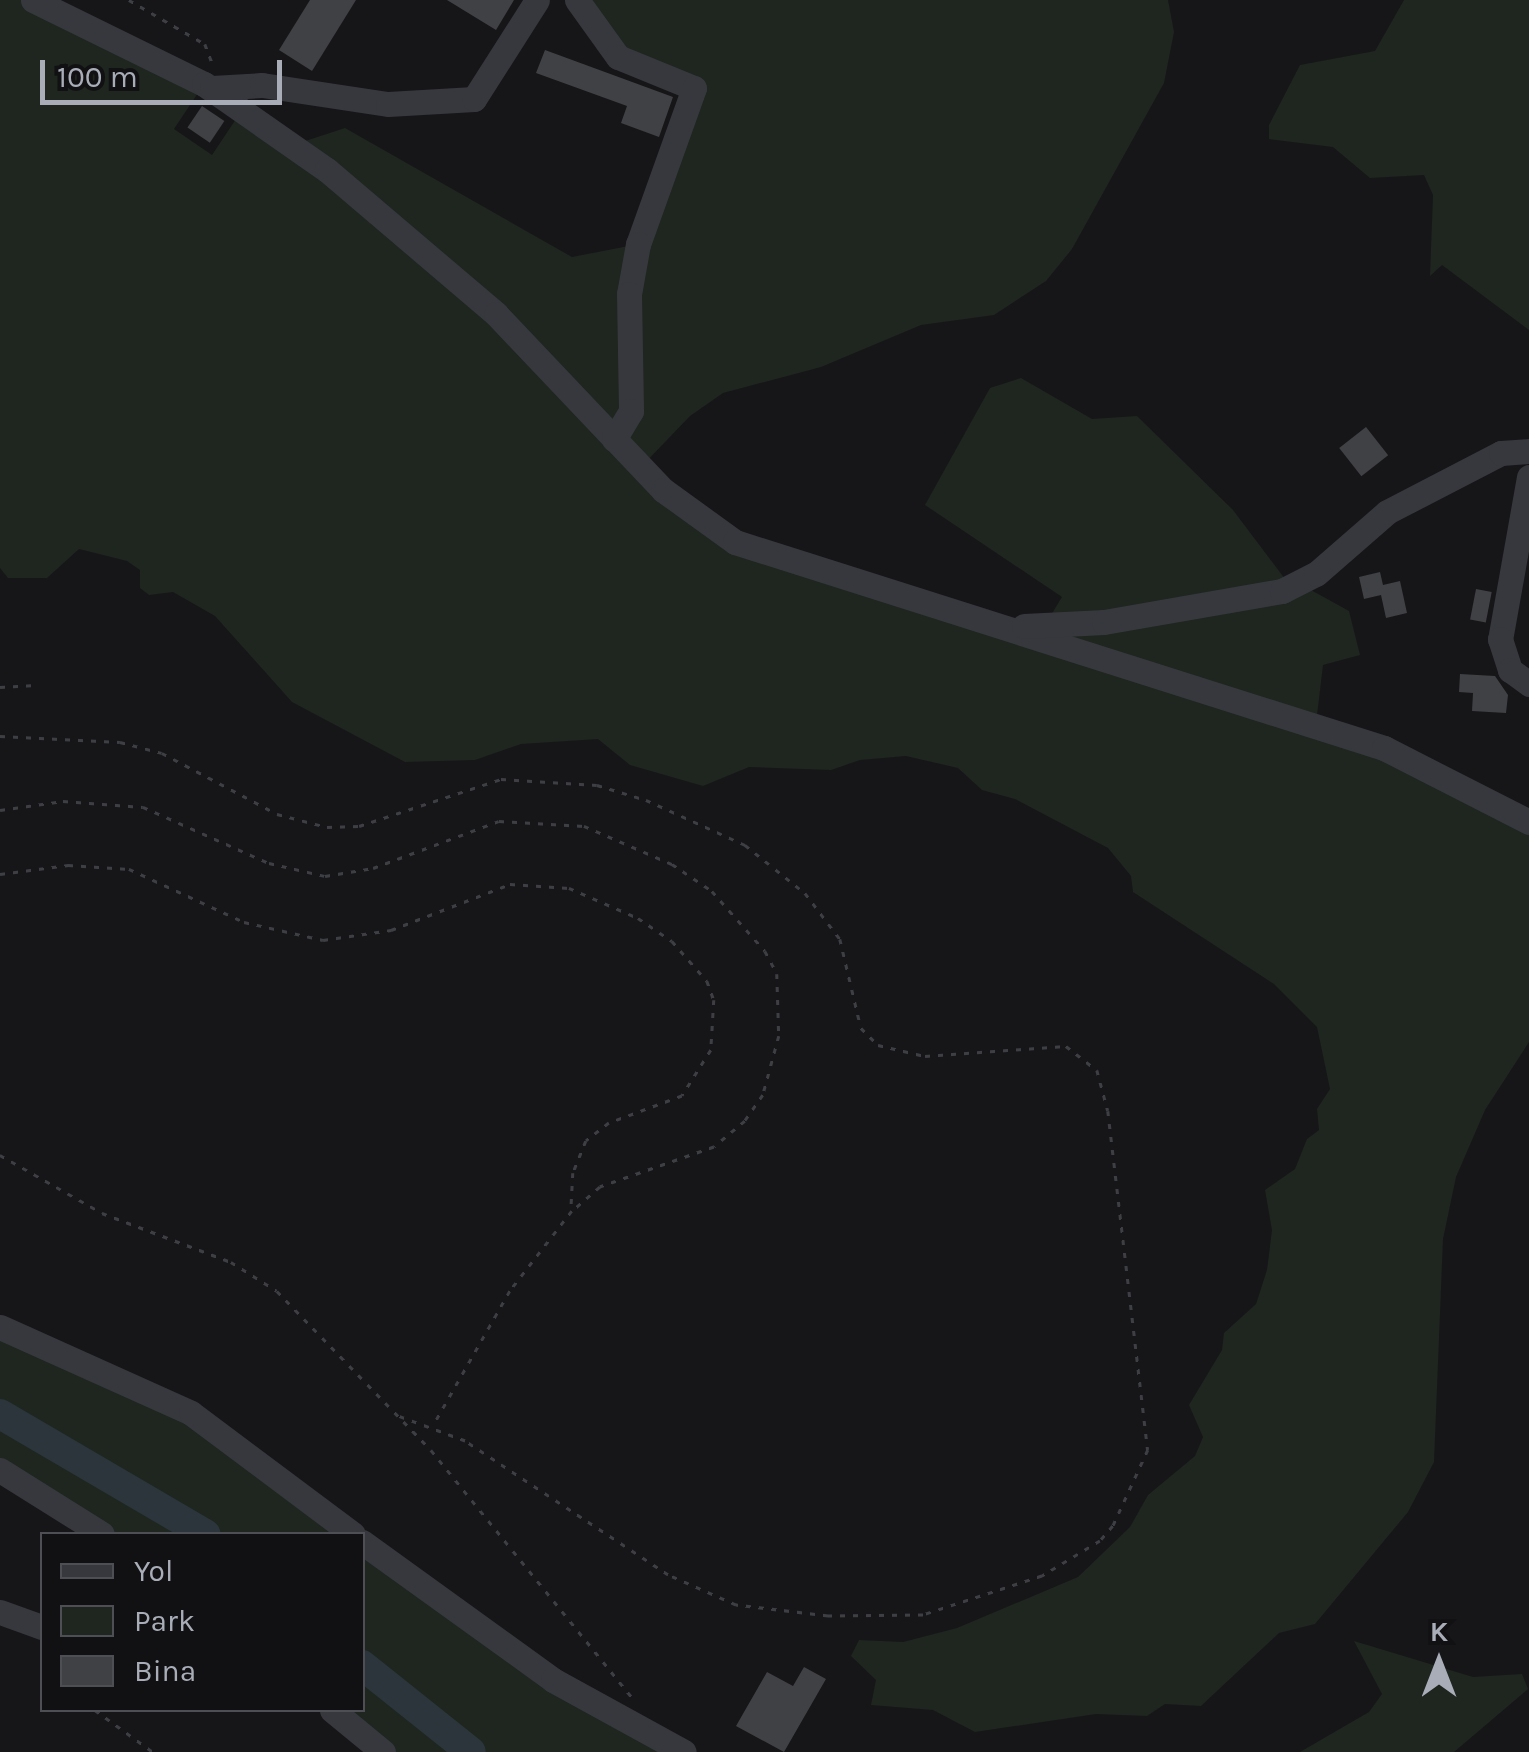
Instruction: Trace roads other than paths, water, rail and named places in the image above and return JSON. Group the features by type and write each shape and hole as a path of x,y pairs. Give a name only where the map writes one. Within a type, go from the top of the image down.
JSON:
{"street":[{"path":"33,0 212,88 391,221 496,314 686,510 735,542 1384,748 1529,822"},
{"path":"212,88 262,85 388,104 474,100 537,0"},
{"path":"577,0 618,57 694,88 635,260 628,320 631,411 614,439"},
{"path":"1004,627 1104,622 1282,591 1316,574 1387,512 1500,453 1529,451"},
{"path":"1529,477 1500,639 1504,660 1529,684"},
{"path":"0,1327 191,1414 350,1532"},
{"path":"0,1470 99,1532"},
{"path":"365,1544 552,1680 684,1752"},
{"path":"0,1612 40,1626"},
{"path":"334,1712 383,1752"}],"waterway":[{"path":"0,1414 202,1532"},
{"path":"365,1667 471,1752"}]}
